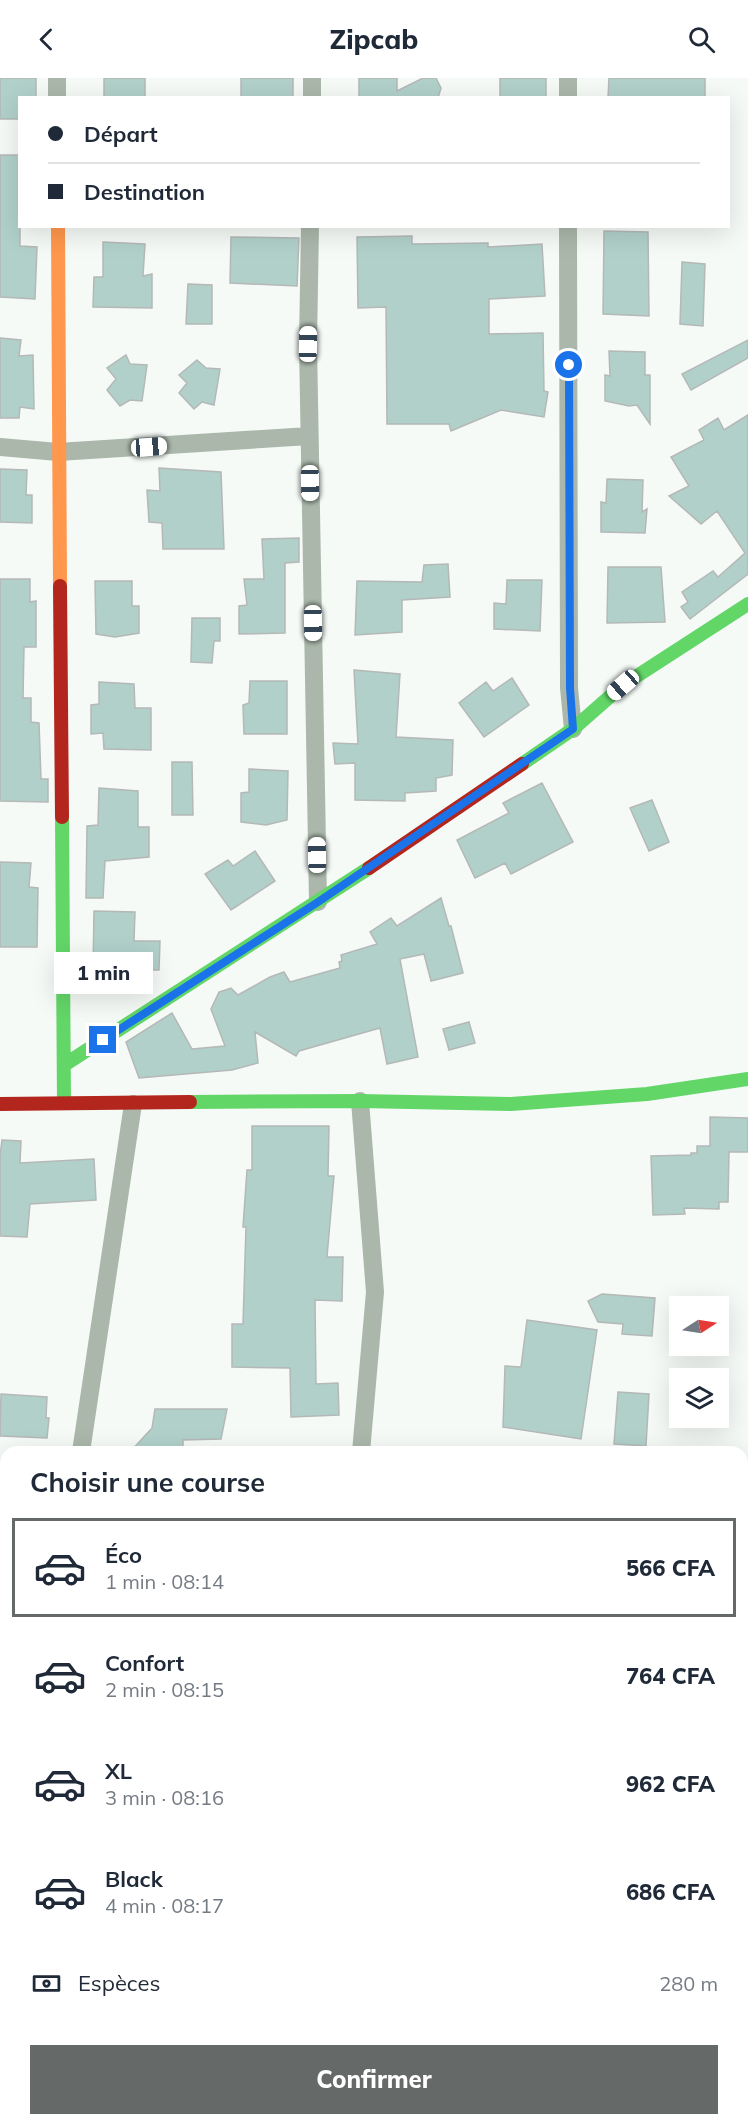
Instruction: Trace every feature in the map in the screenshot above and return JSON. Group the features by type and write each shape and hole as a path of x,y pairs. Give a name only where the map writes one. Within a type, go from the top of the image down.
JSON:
{"street":[{"path":"57,78 57,96"},
{"path":"312,78 312,96"},
{"path":"568,78 568,96"},
{"path":"57,228 64,1103"},
{"path":"310,228 309,436 318,902"},
{"path":"568,228 569,677 573,729"},
{"path":"0,447 58,452 309,436"},
{"path":"64,1065 318,902 573,729 623,685 748,604"},
{"path":"0,1104 360,1101 511,1104 647,1094 748,1079"},
{"path":"360,1101 375,1292 362,1446"},
{"path":"82,1446 133,1104"}],"building":[{"path":"0,78 36,78 36,96 18,96 18,119 0,119"},
{"path":"104,78 145,78 145,96 104,96"},
{"path":"241,78 293,78 293,96 241,96"},
{"path":"359,78 397,78 397,91 423,78 436,78 441,88 439,96 359,96"},
{"path":"500,78 546,78 546,96 500,96"},
{"path":"609,78 705,78 705,96 608,96"},
{"path":"0,155 18,155 20,246 37,247 35,299 0,297"},
{"path":"604,231 648,232 649,316 603,314"},
{"path":"412,236 412,244 488,243 488,247 542,244 545,296 489,299 489,334 543,333 544,391 548,392 544,417 501,410 451,431 449,424 387,424 386,307 358,308 357,237"},
{"path":"231,237 299,238 297,286 230,283"},
{"path":"103,242 145,244 143,276 152,274 152,308 93,307 94,277 103,277"},
{"path":"682,262 705,264 703,326 680,324"},
{"path":"188,284 212,285 212,324 186,324"},
{"path":"0,338 21,340 19,356 33,355 34,409 20,407 19,418 0,418"},
{"path":"748,340 748,358 691,390 682,374"},
{"path":"609,351 645,352 645,375 650,375 650,424 637,405 629,406 605,401 605,375 610,376"},
{"path":"126,355 130,364 147,365 142,401 130,400 120,406 107,390 116,379 107,368"},
{"path":"197,360 206,368 220,369 214,405 202,402 194,409 179,393 187,383 179,375"},
{"path":"748,415 748,574 690,619 681,607 688,602 682,592 713,571 718,577 745,553 717,511 701,524 669,496 689,486 671,457 704,440 699,430 718,418 724,430"},
{"path":"159,468 221,472 224,549 163,549 162,523 149,522 147,490 160,491"},
{"path":"0,469 27,470 26,495 32,495 32,523 0,522"},
{"path":"607,479 643,480 642,512 647,509 645,533 601,532 601,502 606,503"},
{"path":"299,538 299,562 285,563 285,633 239,634 239,606 247,605 244,579 264,579 262,539"},
{"path":"448,564 450,597 402,600 402,632 355,635 357,581 422,582 424,565"},
{"path":"608,567 661,567 665,622 607,623"},
{"path":"0,579 30,579 30,602 36,601 36,647 24,647 23,698 31,698 31,722 39,723 41,779 48,779 48,802 0,801"},
{"path":"507,580 542,580 540,631 494,629 494,603 506,604"},
{"path":"95,581 132,581 132,606 139,606 139,633 115,637 96,634"},
{"path":"192,618 220,618 220,641 214,641 212,663 191,662"},
{"path":"354,670 400,674 396,737 453,740 452,775 436,778 436,791 405,793 405,801 355,800 355,763 335,764 333,743 358,744"},
{"path":"512,678 529,705 484,737 459,703 486,682 493,691"},
{"path":"250,681 287,681 287,734 244,734 243,705 249,703"},
{"path":"99,682 134,684 135,708 151,708 151,750 104,749 103,733 91,734 91,705 99,704"},
{"path":"172,762 192,762 193,815 172,815"},
{"path":"249,769 288,771 287,820 266,825 241,822 241,793 249,792"},
{"path":"542,783 573,842 511,874 505,863 475,878 457,840 509,813 503,803"},
{"path":"99,788 138,791 138,827 149,827 149,857 105,861 103,898 86,898 87,826 98,825"},
{"path":"652,800 669,842 649,851 630,808"},
{"path":"255,851 275,881 231,910 205,874 228,860 233,866"},
{"path":"0,862 31,863 29,887 38,888 37,947 0,947"},
{"path":"441,898 463,973 431,981 424,954 400,959 418,1057 387,1064 380,1028 299,1051 296,1056 255,1032 258,1063 232,1070 139,1078 126,1042 172,1013 192,1049 225,1046 211,1009 219,992 231,988 238,995 284,972 290,982 340,968 341,955 377,944 370,932 391,918 397,926"},
{"path":"94,911 135,912 134,941 160,941 159,970 93,969"},
{"path":"469,1022 475,1043 449,1050 443,1029"},
{"path":"710,1117 748,1118 748,1152 729,1152 728,1202 719,1202 719,1209 684,1208 685,1214 653,1215 651,1156 691,1155 691,1153 697,1153 697,1146 710,1146"},
{"path":"252,1126 329,1126 328,1176 334,1176 327,1257 343,1257 342,1301 315,1300 316,1384 338,1383 339,1415 291,1417 290,1368 232,1367 232,1324 243,1324 246,1227 243,1227 247,1170 252,1170"},
{"path":"2,1140 21,1141 20,1163 94,1159 96,1200 30,1204 27,1237 0,1236"},
{"path":"602,1294 655,1298 652,1336 622,1334 623,1324 598,1322 588,1301"},
{"path":"527,1320 597,1330 581,1439 503,1427 505,1366 521,1367"},
{"path":"618,1392 649,1394 646,1446 614,1444"},
{"path":"1,1394 47,1397 46,1418 49,1418 47,1438 0,1436"},
{"path":"155,1409 227,1409 221,1439 183,1440 183,1446 136,1446 152,1428"}],"traffic: fast":[{"path":"522,764 573,729 623,685 748,604"},
{"path":"62,817 64,1103"},
{"path":"64,1065 369,868"},
{"path":"190,1102 360,1101 511,1104 647,1094 748,1079"}],"traffic: slow":[{"path":"58,228 60,586"}],"traffic: jam":[{"path":"60,586 62,817"},
{"path":"369,868 522,764"},
{"path":"0,1104 190,1102"}],"route":[{"path":"103,1040 318,902 573,729 570,688 569,365"}]}
